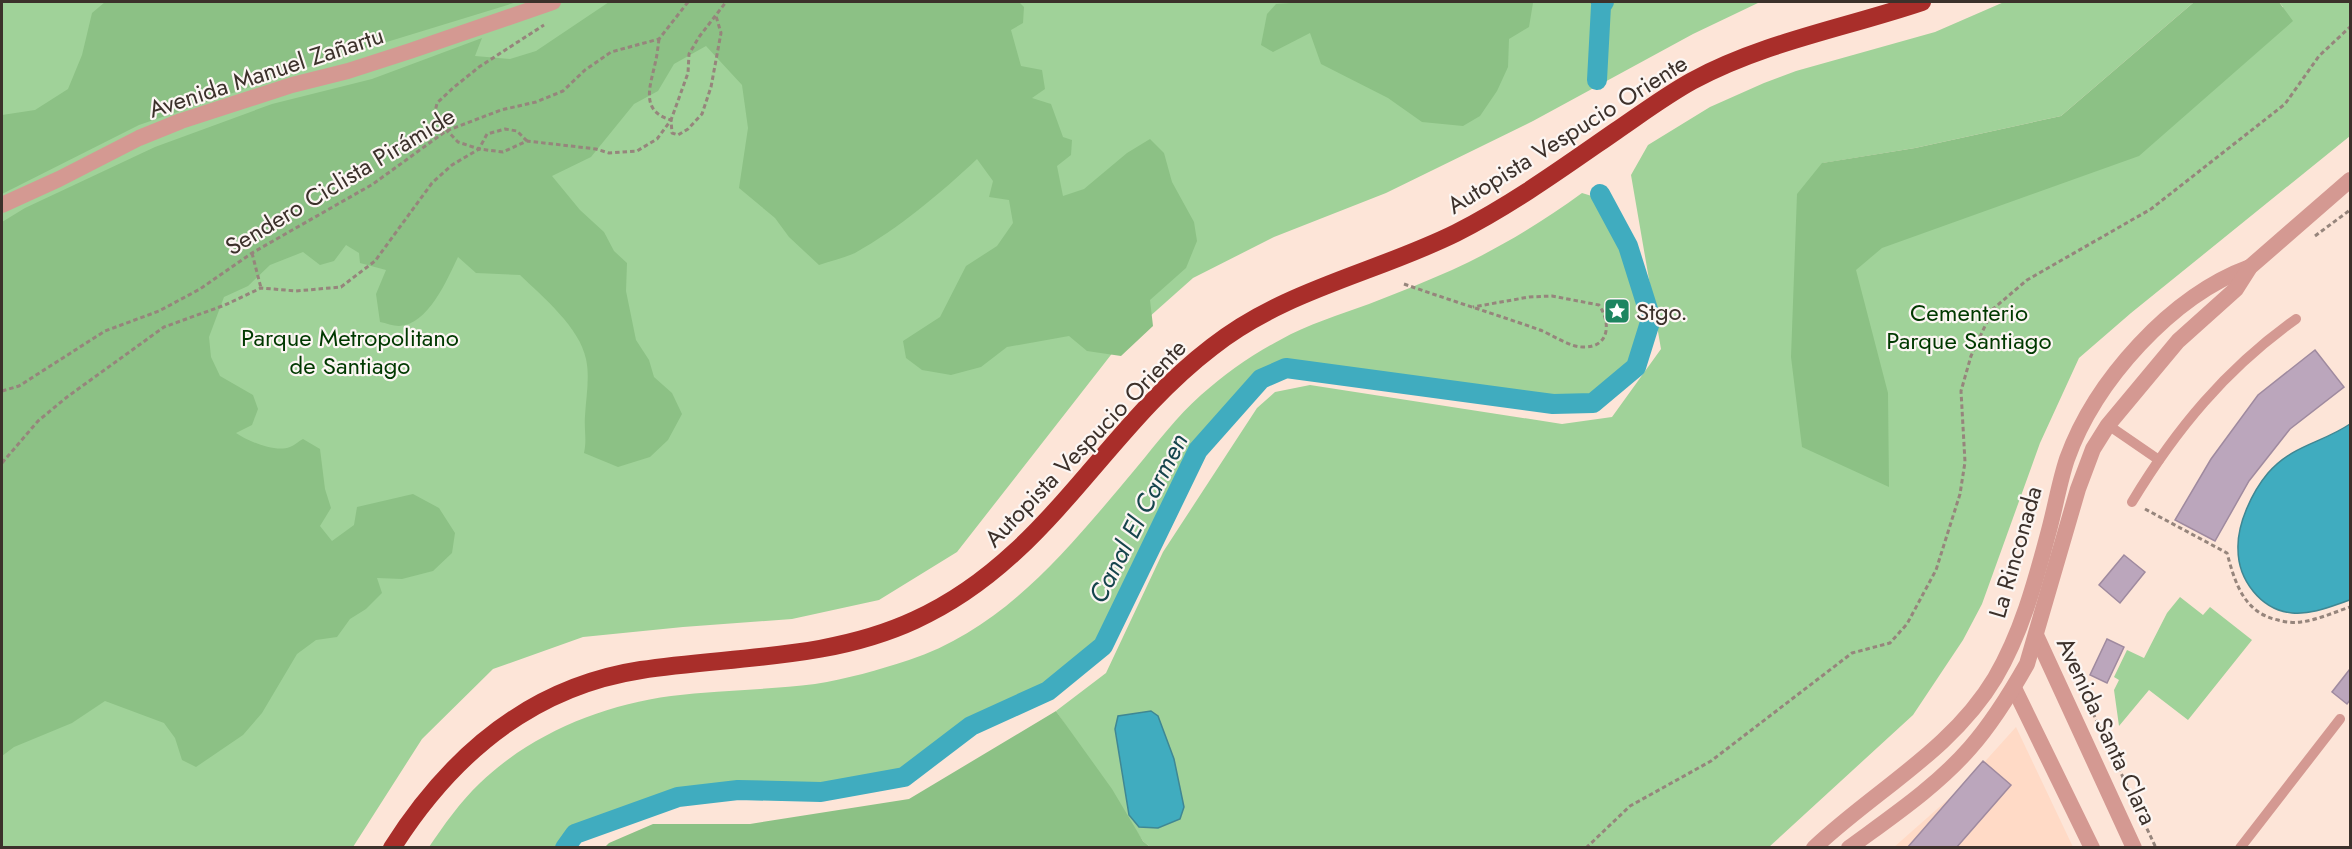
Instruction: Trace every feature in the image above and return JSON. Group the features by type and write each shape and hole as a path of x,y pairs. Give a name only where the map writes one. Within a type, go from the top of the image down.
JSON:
{"highway":[{"name":"Autopista Vespucio Oriente","path":"392,848 428,797 468,752 516,716 556,695 600,678 632,671 788,654 841,645 895,629 944,606 1008,561 1056,513 1170,382 1208,349 1249,321 1298,296 1412,253 1484,218 1549,178 1670,94 1713,70 1784,42 1922,2"}],"street":[{"name":"Avenida Manuel Zañartu","path":"2,205 139,138 181,121 292,85 399,55 553,2"},
{"name":"La Rinconada","path":"1849,848 1951,768 1998,714 2014,688 2027,664 2078,489 2093,449 2108,425 2178,341 2236,288 2250,267 2350,180"},
{"name":"La Rinconada","path":"1814,848 1915,766 1956,728 1995,677 2019,628 2048,533 2062,477 2076,439 2099,395 2118,370 2161,324 2226,276 2250,267"},
{"path":"2161,324 2178,341"},
{"name":"Avenida Santa Clara","path":"2036,635 2134,848"},
{"path":"2014,688 2092,848"},
{"path":"1878,794 1895,814"}],"lane":[{"path":"2132,502 2159,460 2218,385 2245,359 2296,319"},
{"path":"2108,425 2159,460"},
{"path":"2241,848 2340,719"}],"path":[{"path":"671,120 661,117 648,97 659,39 688,2"},
{"path":"544,25 479,67 437,103 434,117 458,142 478,149 503,152 527,141 596,149 609,153 637,151 657,139 671,120 688,74 690,54 699,37 726,2"},
{"path":"671,120 672,133 678,135 688,129 702,114 711,87 722,33 716,16"},
{"path":"1586,848 1630,806 1711,761 1852,653 1890,643 1907,624 1936,570 1960,494 1965,462 1961,391 1971,356 1993,309 2027,279 2151,209 2286,104 2319,56 2350,27"},
{"name":"Sendero Ciclista Pirámide","path":"2,391 19,386 105,331 159,311 201,289 252,253 373,184 446,131 501,110 536,102 563,91 585,69 611,52 659,39"},
{"path":"2,463 39,421 67,397 164,327 225,305 261,288 296,291 341,287 375,261 432,183 452,165 478,149 488,134 505,129 518,131 527,141"},
{"path":"252,253 261,288"},
{"path":"1404,284 1473,307 1581,348 1595,346 1604,338 1608,328 1606,315 1599,305 1552,296 1529,297 1473,307"},
{"path":"2132,502 2227,554 2237,587 2246,602 2266,618 2300,623 2350,607"},
{"path":"2092,711 2156,848"}],"shaded area":[{"path":"2016,727 2073,847 1893,848 1962,787"}],"green space":[{"name":"Parque Metropolitano de Santiago","path":"2,2 1760,2 1693,34 1533,121 1386,193 1274,237 1193,278 1121,342 957,552 879,600 792,619 583,637 493,669 422,739 353,847 2,848"},
{"path":"105,2 517,2 341,56 139,125 2,194 2,115 35,110 68,89 82,55 92,13"},
{"path":"609,2 1019,2 1024,7 1023,23 1011,30 1021,66 1042,70 1045,89 1032,98 1051,104 1063,137 1072,140 1071,155 1057,166 1063,196 1084,189 1127,153 1150,139 1164,153 1172,182 1194,222 1197,241 1186,268 1150,300 1153,326 1121,356 1087,351 1069,336 1007,347 981,367 951,375 922,370 906,358 903,341 940,317 966,266 997,246 1013,223 1009,200 989,197 993,181 977,159 934,197 887,233 855,253 819,265 789,237 775,218 739,188 748,128 742,85 706,46 674,64 658,91 634,104 591,157 552,176 580,210 604,232 614,251 627,263 626,291 636,340 649,360 654,377 672,393 682,414 668,440 650,457 618,467 584,453 588,373 582,347 569,325 520,275 476,273 458,257 442,289 428,310 409,324 394,326 380,322 376,294 386,270 360,263 359,253 346,245 334,261 320,265 303,252 270,265 248,286 224,297 209,337 211,357 220,376 253,395 258,409 252,425 236,433 254,443 269,447 290,447 303,439 320,449 325,489 331,508 320,526 332,541 354,525 357,507 413,494 439,508 455,533 452,553 433,571 402,579 377,578 382,593 366,609 350,619 337,637 316,640 297,654 262,713 243,735 196,767 182,760 175,738 164,723 105,701 72,723 14,747 2,756 2,222 25,208 155,147 272,104 372,79 482,38 475,56 510,59 536,51"},
{"path":"1305,2 1533,3 1529,27 1509,39 1508,67 1497,91 1480,116 1463,126 1422,122 1388,98 1321,64 1310,33 1273,52 1261,45 1267,14 1276,4"},
{"name":"Cementerio Parque Santiago","path":"2004,2 2194,2 2061,116 1915,148 1823,163 1837,270 2283,7 2279,2 2350,2 2350,136 2131,313 2079,358 2040,443 1982,604 1963,640 1913,715 1769,847 1150,847 1143,841 1056,711 1106,673 1163,552 1257,408 1275,392 1310,385 1562,424 1612,417 1661,349 1631,175 1648,145 1710,107 1764,83 1796,71 1935,32","holes":["1118,717 1174,759 1184,807 1180,819 1158,828 1139,827 1129,815 1115,729"]},
{"path":"2194,2 2279,2 2293,21 2139,156 1882,248 1856,270 1888,393 1889,487 1802,447 1791,357 1797,194 1822,163 1915,148 2061,116"},
{"path":"1582,193 1595,197 1622,248 1644,319 1630,363 1591,397 1554,398 1285,362 1257,374 1193,446 1098,642 1045,686 968,721 901,772 821,786 737,784 676,791 571,829 557,847 429,847 446,822 480,783 522,750 569,724 619,706 645,700 707,692 827,682 897,664 944,646 977,627 1036,580 1088,525 1192,403 1239,365 1302,329 1400,292 1469,262 1519,235"},
{"path":"2180,597 2203,615 2210,607 2252,640 2188,720 2149,690 2119,726 2114,690 2119,680 2114,677 2127,650 2144,658 2167,613"},
{"path":"1056,711 1112,789 1143,841 1150,847 605,847 609,843 653,824 750,824 909,799"}],"water":[{"path":"2350,424 2350,600 2307,613 2281,611 2261,600 2253,592 2242,572 2238,539 2243,519 2262,481 2277,464 2297,450"},
{"path":"1151,711 1158,716 1174,759 1184,807 1180,819 1158,828 1139,827 1129,815 1115,729 1118,716"}],"building":[{"path":"2315,350 2344,387 2290,429 2249,481 2215,541 2175,520 2211,459 2258,395"},
{"path":"2124,555 2145,572 2120,603 2099,585"},
{"path":"2107,639 2124,647 2107,683 2090,675"},
{"path":"2350,669 2350,700 2347,704 2332,692"},
{"path":"1983,761 2011,785 1956,848 1907,848"}],"waterway":[{"path":"1593,2 1601,6"},
{"name":"Canal El Carmen","path":"1597,80 1601,6 1604,2"},
{"name":"Canal El Carmen","path":"565,848 575,834 678,797 738,790 821,792 904,777 971,726 1048,691 1103,646 1198,450 1261,379 1286,368 1553,404 1593,403 1636,367 1651,319 1628,246 1600,194"}],"place":[{"name":"Stgo.","path":"1617,311"}]}
